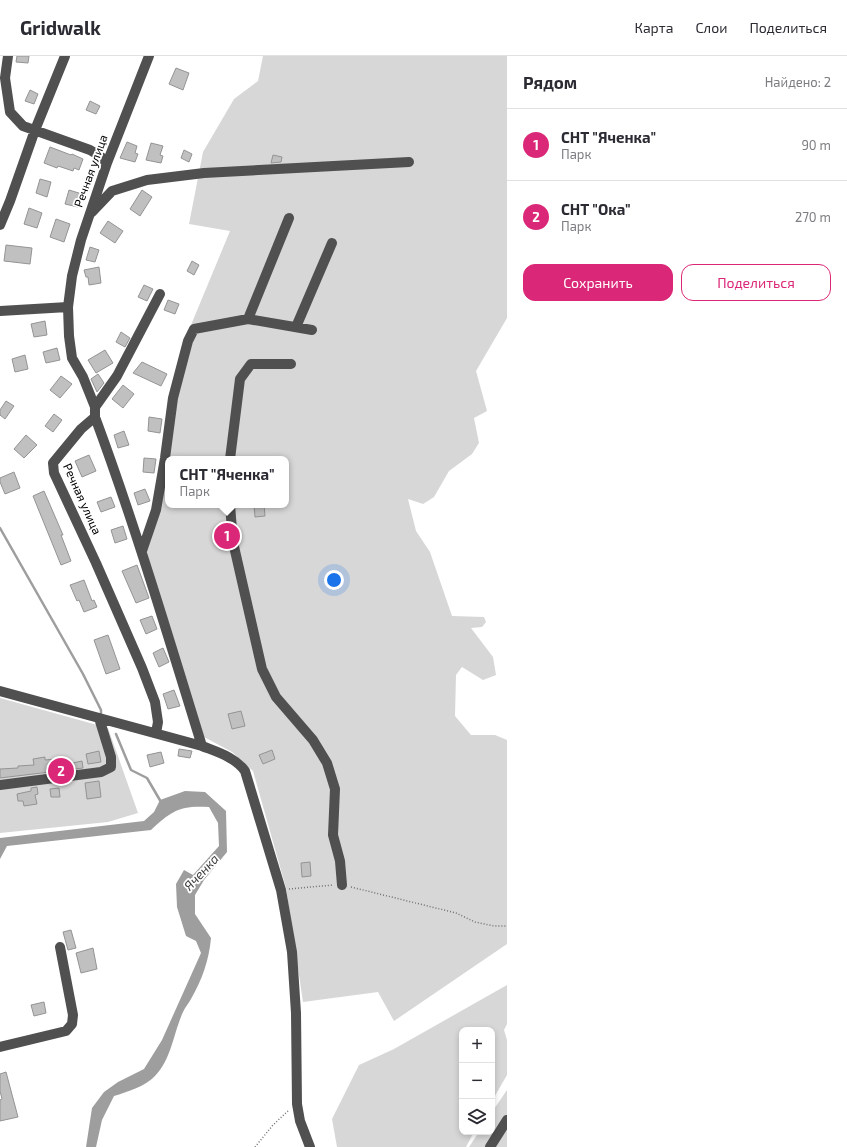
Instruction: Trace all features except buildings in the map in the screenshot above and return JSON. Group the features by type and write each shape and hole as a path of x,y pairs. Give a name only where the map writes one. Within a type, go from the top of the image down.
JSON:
{"street":[{"path":"8,56 5,78 10,112 24,126 90,150 107,162"},
{"path":"0,225 35,130 65,56"},
{"name":"Речная улица","path":"149,56 107,162 89,215 72,276 68,307 69,336 72,358 83,377 95,412 53,463 54,473 142,668 155,702 158,722 156,733"},
{"path":"89,215 112,191 147,180 204,173 409,162"},
{"path":"248,319 289,218"},
{"path":"296,327 332,243"},
{"path":"160,294 117,376 95,412 142,551 202,746"},
{"path":"0,311 68,307"},
{"path":"166,456 173,398 188,341 194,329 248,319 312,330"},
{"path":"230,456 240,379 251,364 291,364"},
{"path":"142,551 156,510 165,464"},
{"path":"230,508 233,542 262,669 276,697 313,740 327,763 335,789 333,836 340,861 342,885"},
{"path":"0,691 202,746 224,755 240,764 245,771 282,890 292,960 296,1013 297,1104 300,1121 310,1147"},
{"path":"0,785 101,772 111,767 111,756 99,718"},
{"path":"0,1047 66,1032 72,1024 73,1015 60,947"},
{"path":"490,1147 507,1120"}],"path":[{"path":"282,890 342,885 456,913 475,922 494,926 507,926"},
{"path":"255,1147 273,1124 297,1104"}],"shaded area":[{"path":"263,56 507,56 507,318 476,371 487,411 474,418 479,443 472,454 449,471 434,497 423,504 408,499 416,531 430,552 452,616 484,617 486,622 482,627 471,628 493,657 496,675 483,680 462,667 456,675 455,716 471,735 495,735 507,740 507,944 394,1021 378,992 303,1002 286,888 253,771 232,752 204,737 146,553 165,457 165,508 289,508 289,456 165,456 191,325 230,231 189,224 203,152 234,99 258,81"},
{"path":"0,698 108,728 138,813 108,822 0,833"},
{"path":"507,985 507,1024 504,1030 507,1040 507,1075 495,1096 495,1027 459,1027 459,1135 472,1135 466,1147 337,1147 332,1119 359,1065 394,1049"},
{"path":"507,1090 507,1147 469,1147 477,1135 495,1135 495,1108"}],"water":[{"name":"Яченка","path":"185,791 205,792 226,811 227,852 204,880 195,895 195,914 211,938 207,962 198,985 183,1012 169,1054 161,1069 147,1083 125,1093 114,1096 102,1120 96,1147 86,1147 92,1108 104,1092 118,1082 144,1069 162,1040 201,953 196,941 186,936 177,907 176,884 184,870 193,875 219,846 218,823 209,807 183,808 164,818 151,830 7,846 0,859 0,838 144,821 154,812 160,800"}],"waterway":[{"path":"0,528 83,674 101,710 101,715"},
{"path":"116,734 131,770 147,778 161,802"}],"place":[{"name":"СНТ \"Яченка\"","path":"227,536"},
{"name":"СНТ \"Ока\"","path":"61,771"}]}
